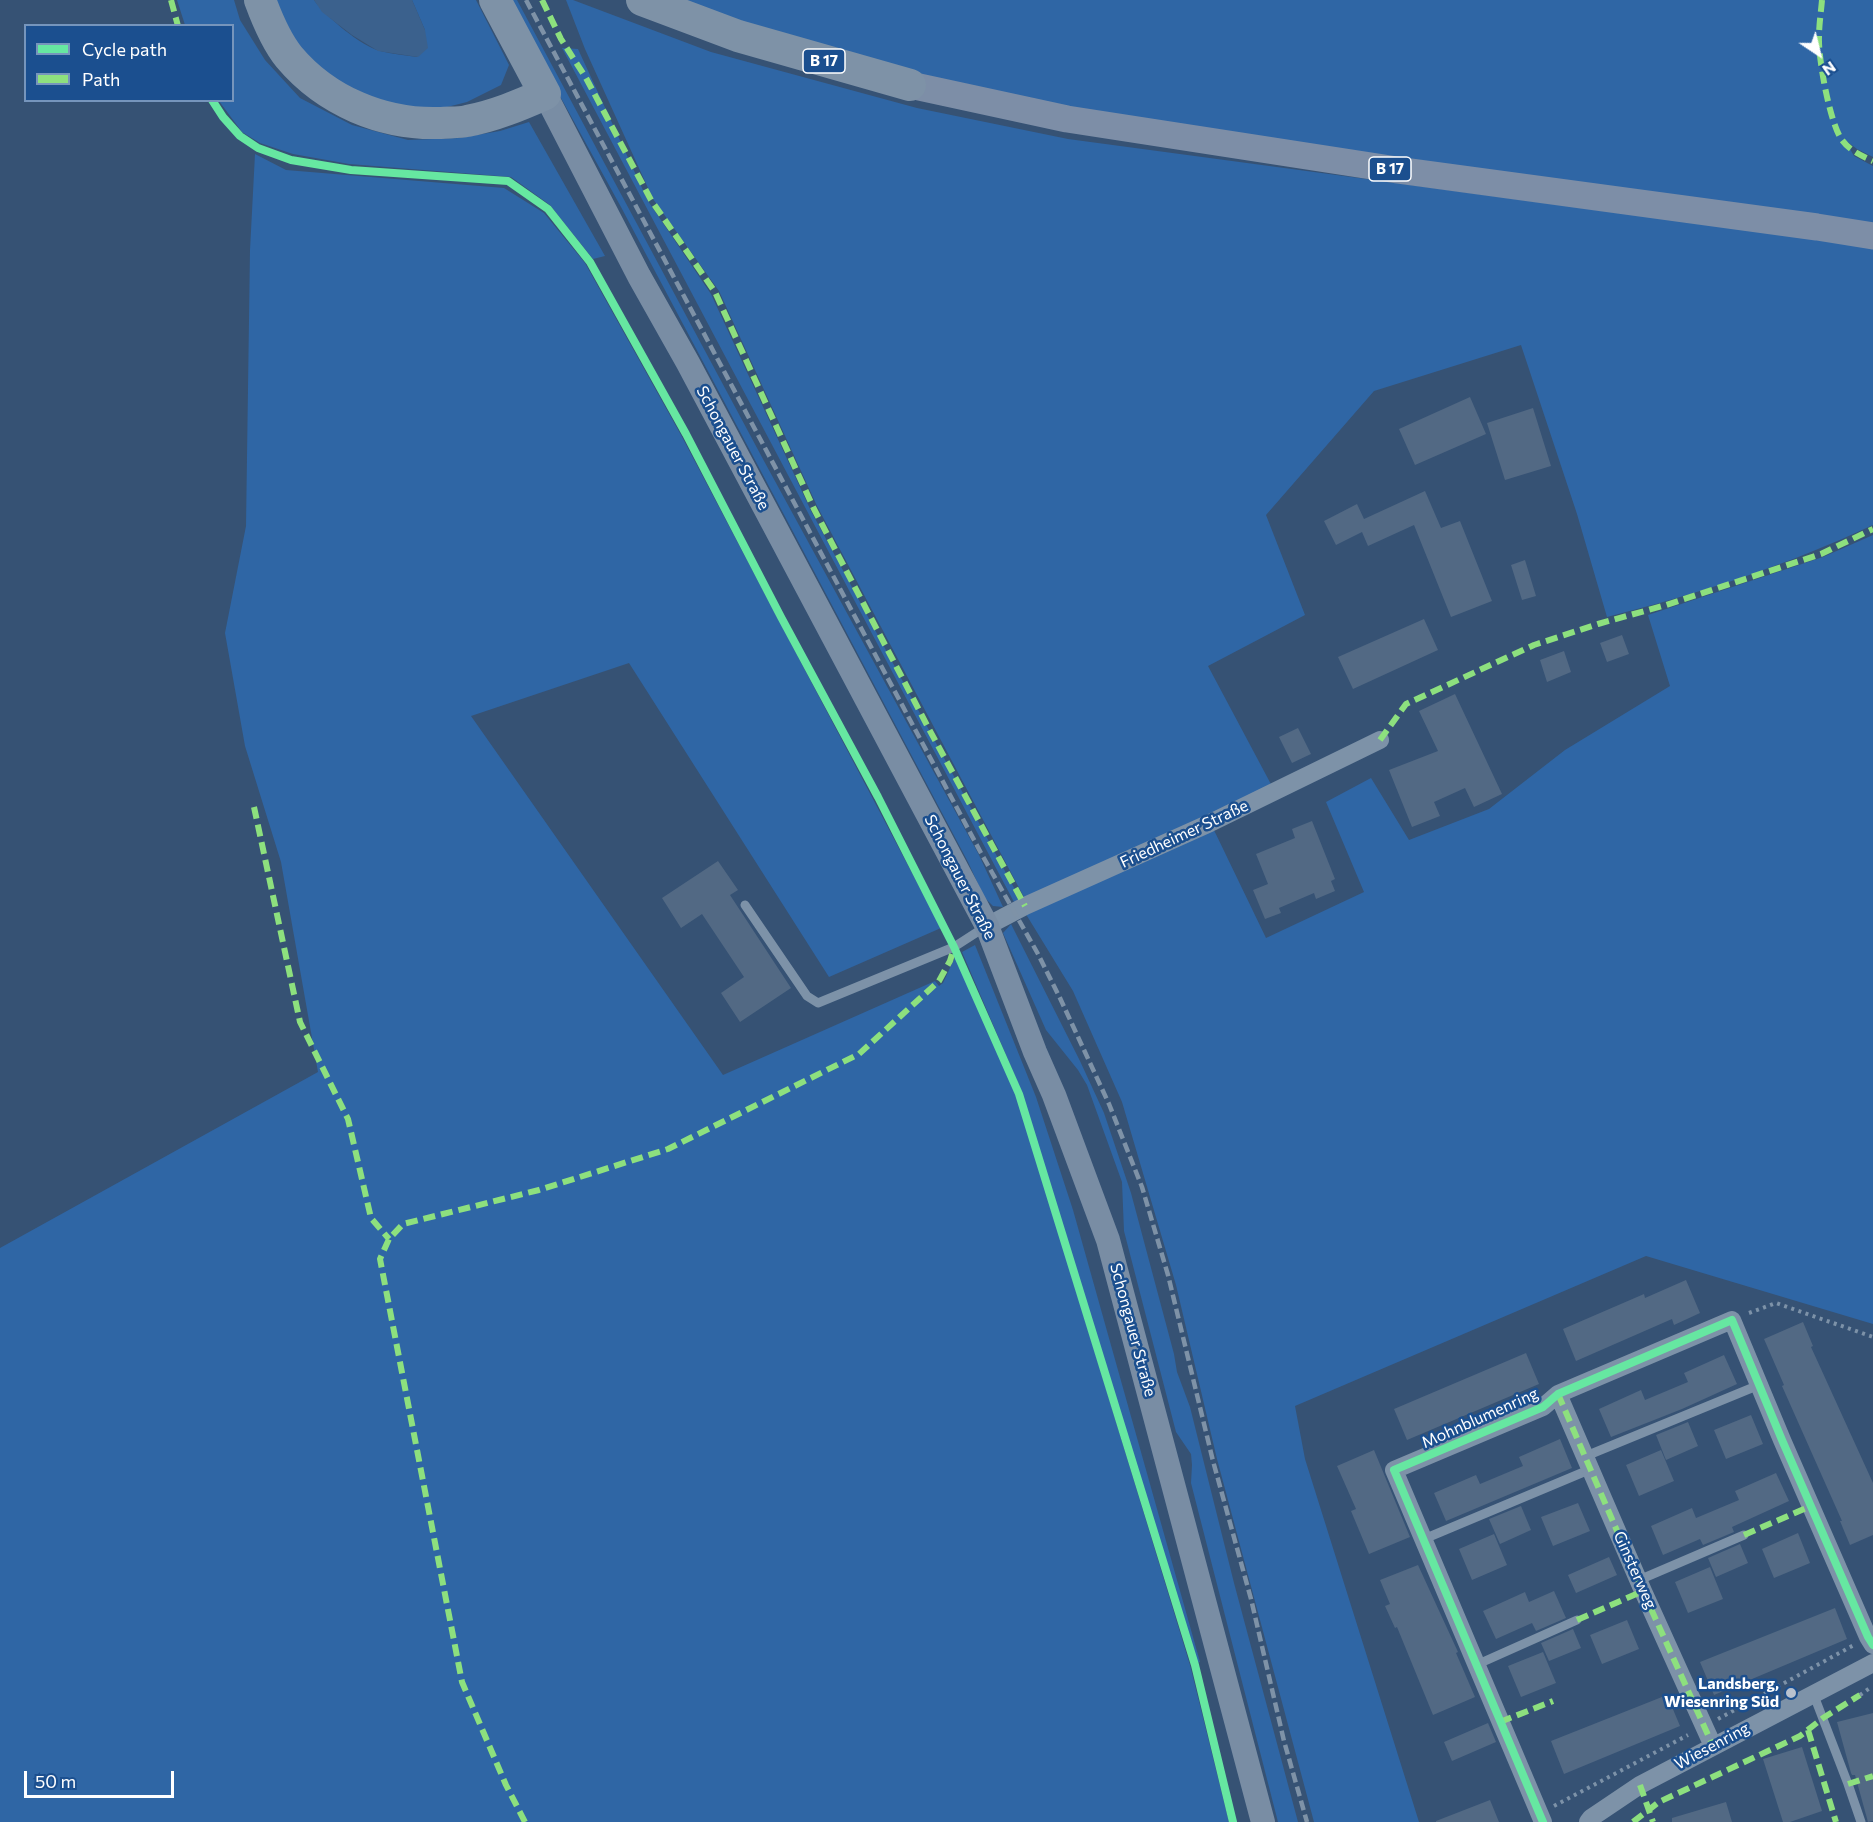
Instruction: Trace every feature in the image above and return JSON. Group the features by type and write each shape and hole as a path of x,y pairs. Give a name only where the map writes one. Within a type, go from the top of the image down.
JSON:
{"highway":[{"path":"260,0 268,23 288,56 317,85 346,103 384,118 417,124 465,122 505,111 545,94 495,0"},
{"name":"B 17","path":"642,0 738,36 910,85"}],"main road":[{"name":"B 17","path":"910,85 1068,119 1397,170 1873,236"},
{"name":"Schongauer Straße","path":"545,94 639,276 688,363 987,926 1108,1240 1263,1822"}],"street":[{"name":"Friedheimer Straße","path":"987,926 1025,906 1210,823 1380,740"},
{"path":"1732,1320 1868,1638 1873,1645"},
{"name":"Mohnblumenring","path":"1543,1822 1394,1470 1543,1407 1558,1394 1732,1320"},
{"name":"Ginsterweg","path":"1558,1394 1713,1746"},
{"name":"Wiesenring","path":"1588,1822 1640,1785 1873,1663"}],"lane":[{"path":"745,905 807,996 818,1003 954,947 987,926"},
{"path":"1424,1539 1759,1385"},
{"path":"1639,1580 1744,1535"},
{"path":"1476,1665 1577,1620"},
{"path":"1813,1693 1861,1822"}],"path":[{"path":"1732,1320 1776,1303 1873,1336"},
{"path":"1860,1695 1873,1685"}],"shaded area":[{"path":"177,0 234,0 240,20 265,60 300,98 352,125 408,140 459,138 500,131 529,122 605,256 593,259 550,205 511,177 349,164 293,154 260,143 242,132 220,102 234,102 234,24 185,24"},
{"path":"273,0 314,0 335,22 372,48 417,57 425,30 412,0 476,0 509,65 501,85 467,102 423,113 375,103 326,76 294,43"},
{"path":"314,0 412,0 425,30 428,48 418,57 378,51 322,12"},
{"path":"507,0 517,0 764,461 979,855 1003,907 993,906 984,897 968,862 621,207"},
{"path":"566,0 573,0 711,52 917,108 1068,139 1873,247 1873,525 1775,566 1675,599 1607,617 1577,514 1521,345 1374,391 1266,515 1305,615 1208,666 1273,788 1026,901 817,506 719,291 653,199 585,49"},
{"path":"658,0 1873,0 1873,157 1845,140 1854,156 1873,166 1873,224 1397,161 924,84"},
{"path":"562,48 578,49 648,201 711,294 811,511 1020,899 1014,902"},
{"path":"255,154 286,170 504,188 544,213 585,263 681,435 941,928 829,977 629,663 471,716 723,1075 935,981 939,986 943,983 955,957 1016,1093 1190,1665 1229,1822 0,1822 0,1248 318,1072 281,862 245,746 225,633 246,526 250,250"},
{"path":"1873,535 1873,1324 1646,1256 1295,1406 1305,1459 1419,1822 1314,1822 1217,1459 1176,1285 1122,1102 1073,991 1024,911 1212,826 1266,938 1364,892 1326,802 1371,778 1409,840 1489,809 1565,750 1670,686 1648,615 1823,557"},
{"path":"1011,924 1104,1113 1131,1193 1177,1372 1190,1407 1298,1822 1278,1822 1191,1483 1191,1454 1176,1432 1124,1231 1122,1182 1087,1085 1046,1030 1003,933"},
{"path":"975,945 1036,1097 1073,1210 1200,1662 1197,1663 1021,1090 962,952"}],"building":[{"path":"1470,397 1486,434 1415,465 1399,429"},
{"path":"1533,408 1551,466 1505,480 1487,423"},
{"path":"1425,491 1441,528 1460,521 1492,601 1451,617 1414,525 1368,546 1362,532 1336,545 1324,521 1357,504 1364,519"},
{"path":"1525,560 1536,596 1522,600 1511,565"},
{"path":"1424,619 1438,650 1353,689 1338,657"},
{"path":"1622,635 1629,654 1607,662 1600,643"},
{"path":"1564,651 1571,672 1547,682 1540,660"},
{"path":"1455,694 1502,794 1474,807 1465,788 1434,802 1440,816 1412,827 1389,770 1438,751 1419,711"},
{"path":"1298,728 1311,754 1292,763 1279,737"},
{"path":"1312,821 1335,879 1331,881 1335,891 1316,899 1314,893 1279,908 1281,913 1265,919 1253,890 1268,884 1256,854 1295,838 1292,829"},
{"path":"718,861 738,890 730,895 791,988 740,1022 721,993 744,977 702,914 681,928 662,898"},
{"path":"1686,1280 1700,1313 1674,1325 1672,1319 1576,1361 1563,1329 1644,1294 1645,1298"},
{"path":"1803,1322 1813,1346 1811,1347 1873,1483 1873,1535 1850,1545 1840,1521 1842,1521 1782,1386 1784,1385 1764,1339"},
{"path":"1526,1353 1539,1384 1407,1440 1394,1409"},
{"path":"1724,1355 1737,1384 1611,1437 1599,1409 1641,1390 1645,1400 1688,1382 1684,1373"},
{"path":"1751,1415 1763,1444 1726,1459 1714,1430"},
{"path":"1688,1422 1698,1446 1666,1460 1656,1435"},
{"path":"1560,1439 1572,1468 1446,1521 1434,1493 1476,1475 1480,1484 1523,1466 1519,1457"},
{"path":"1374,1450 1410,1537 1369,1554 1351,1511 1356,1509 1337,1466"},
{"path":"1661,1450 1674,1481 1639,1496 1626,1465"},
{"path":"1776,1473 1789,1501 1732,1527 1734,1532 1703,1545 1700,1539 1663,1555 1651,1526 1692,1508 1696,1518 1739,1500 1735,1491"},
{"path":"1578,1503 1590,1531 1553,1546 1541,1517"},
{"path":"1521,1506 1531,1530 1500,1544 1489,1519"},
{"path":"1798,1533 1810,1563 1774,1578 1762,1549"},
{"path":"1494,1534 1507,1565 1472,1580 1459,1549"},
{"path":"1740,1544 1748,1563 1716,1577 1708,1558"},
{"path":"1609,1557 1617,1575 1576,1593 1568,1575"},
{"path":"1418,1565 1458,1652 1456,1653 1475,1697 1433,1715 1397,1627 1395,1628 1385,1606 1390,1604 1380,1580"},
{"path":"1710,1567 1723,1599 1688,1613 1675,1582"},
{"path":"1554,1591 1566,1618 1536,1631 1532,1623 1496,1639 1483,1611 1525,1592 1529,1602"},
{"path":"1835,1608 1847,1639 1714,1695 1700,1662"},
{"path":"1627,1620 1639,1649 1602,1664 1590,1635"},
{"path":"1573,1629 1581,1648 1549,1661 1541,1643"},
{"path":"1543,1652 1556,1683 1521,1697 1508,1666"},
{"path":"1667,1695 1680,1726 1564,1774 1551,1741"},
{"path":"1873,1713 1873,1821 1868,1822 1837,1722"},
{"path":"1488,1723 1496,1742 1452,1761 1444,1742"},
{"path":"1802,1747 1822,1811 1790,1822 1783,1822 1763,1759"},
{"path":"1490,1800 1499,1822 1436,1822 1436,1821"},
{"path":"1726,1802 1732,1822 1672,1822 1672,1818"}],"railway":[{"path":"526,0 981,853 1038,954 1109,1104 1142,1187 1168,1275 1213,1461 1251,1599 1284,1741 1307,1822"}],"marked path":[{"path":"171,0 177,24"},
{"path":"542,0 561,39 586,78 651,200 715,292 814,509 1025,906"},
{"path":"1822,0 1819,47 1833,120 1845,144 1856,153 1873,161"},
{"path":"1380,740 1406,704 1534,645 1821,554 1873,529"},
{"path":"254,807 300,1022 348,1119 371,1218 389,1239"},
{"path":"525,1822 506,1785 462,1682 380,1259 389,1239 403,1224 539,1190 668,1149 859,1054 939,981 954,948"},
{"path":"1558,1394 1713,1746"},
{"path":"1744,1535 1811,1506"},
{"path":"1577,1620 1643,1591"},
{"path":"1633,1822 1659,1802 1800,1736 1823,1718 1860,1695"},
{"path":"1500,1722 1553,1701"},
{"path":"1808,1730 1836,1822"},
{"path":"1848,1784 1873,1776"},
{"path":"1640,1785 1653,1822"}],"cycle path":[{"path":"213,102 240,136 258,148 291,160 351,170 508,181 548,209 590,262 686,434 878,797 954,947 1019,1094 1195,1665 1233,1822"},
{"path":"1543,1822 1394,1470 1543,1407 1558,1394 1732,1320 1782,1440 1873,1645"}],"place":[{"name":"Landsberg, Wiesenring Süd","path":"1791,1693"}]}
